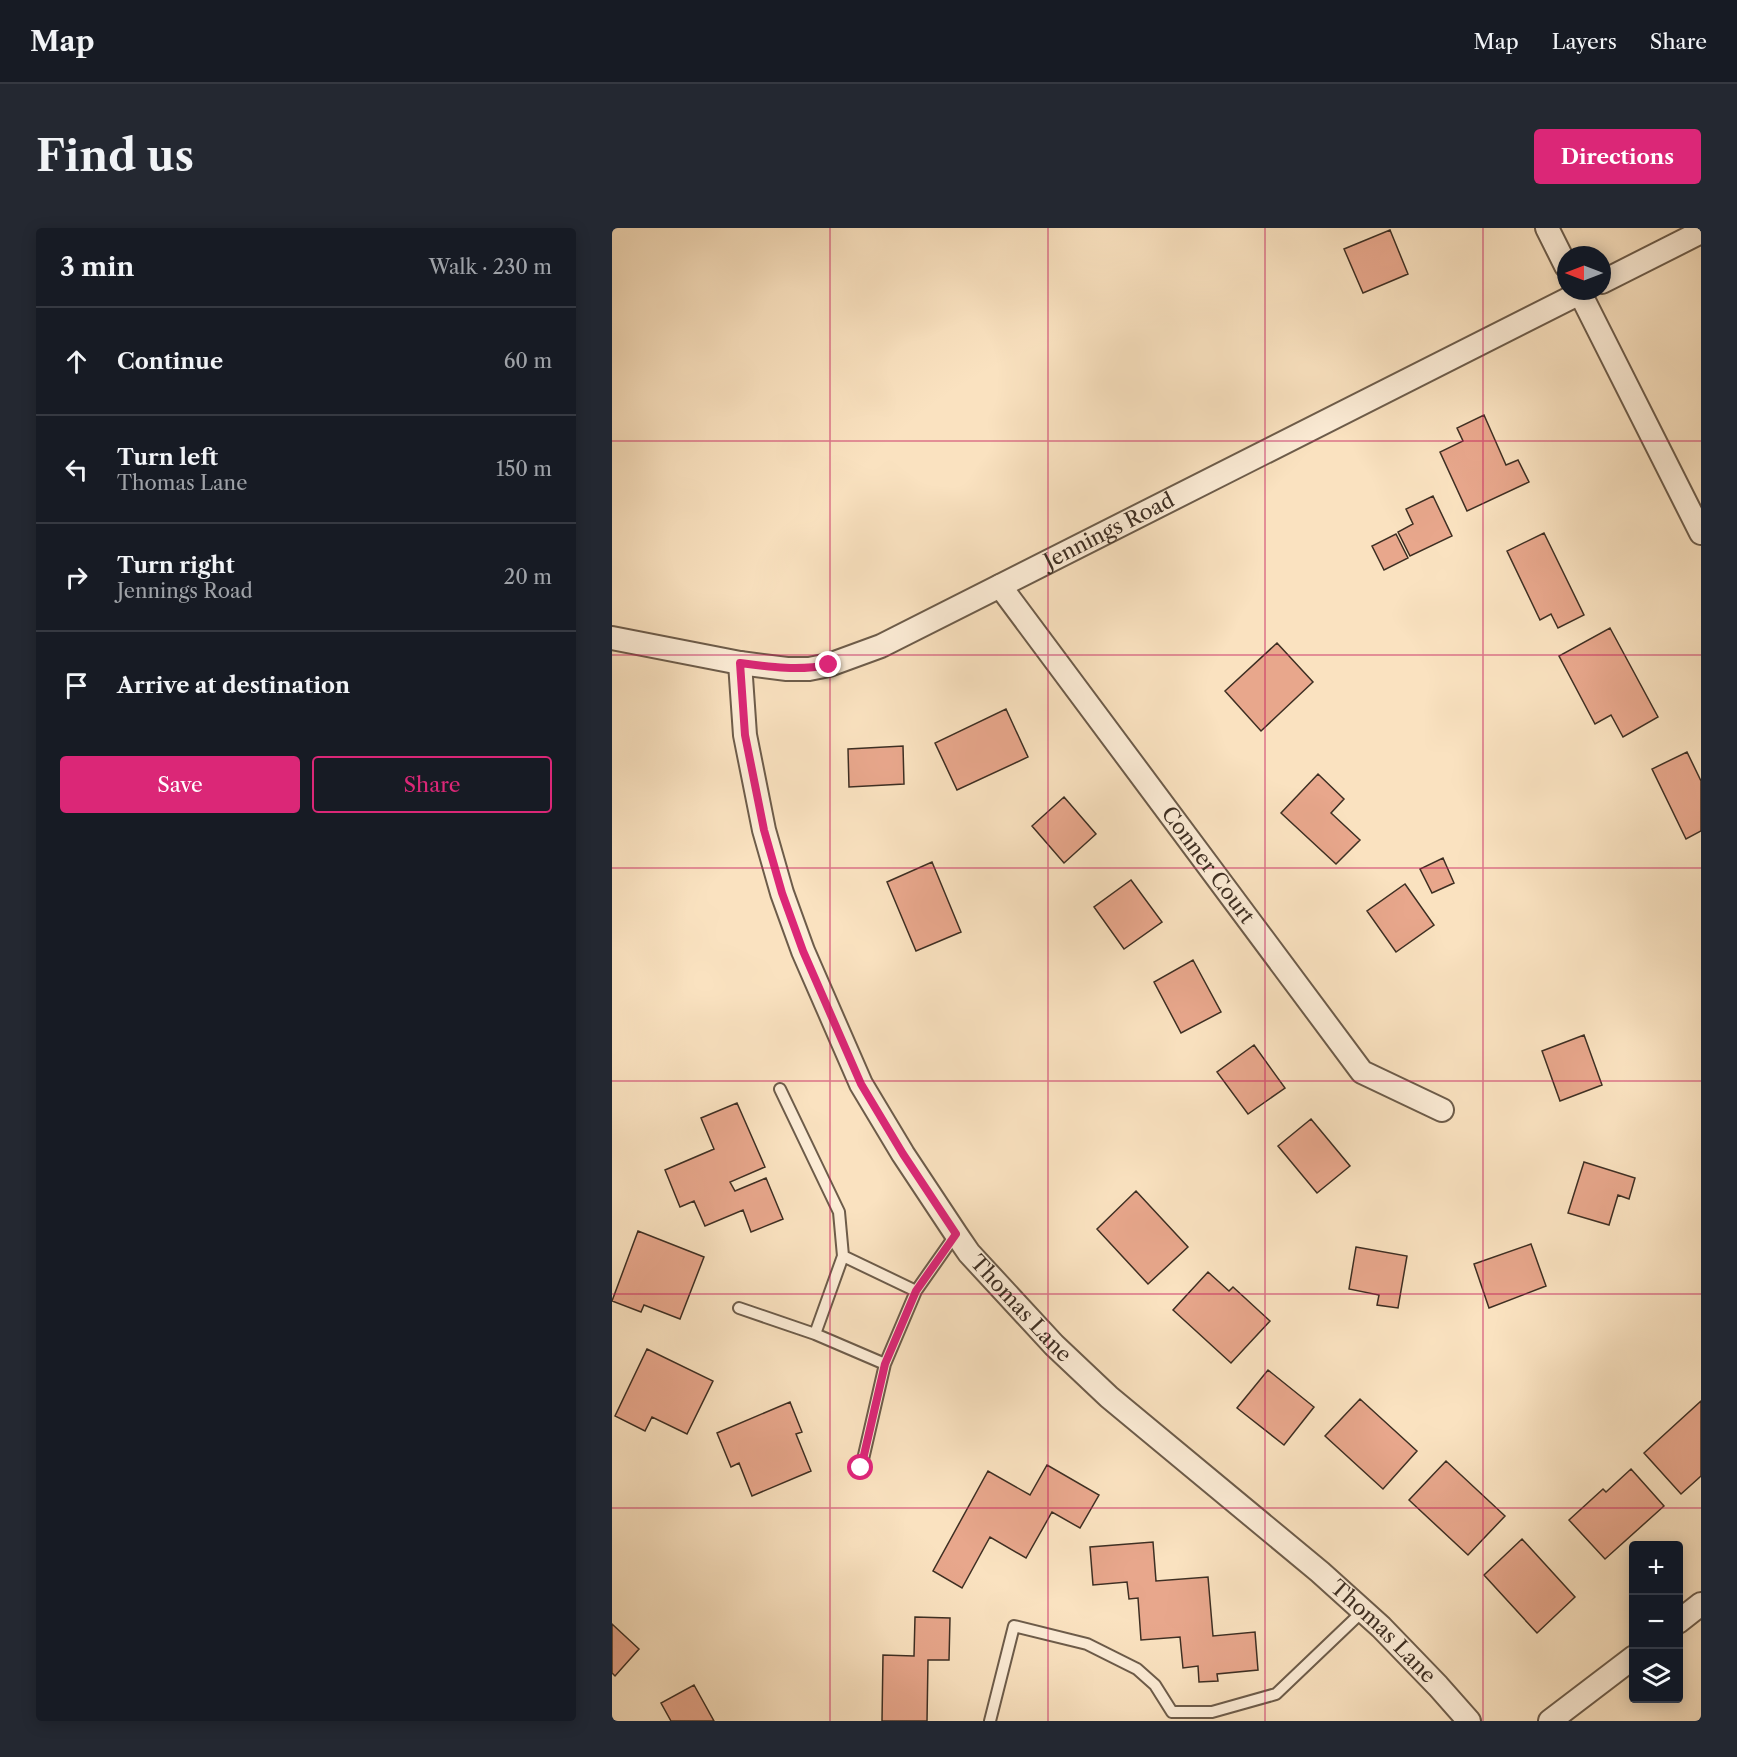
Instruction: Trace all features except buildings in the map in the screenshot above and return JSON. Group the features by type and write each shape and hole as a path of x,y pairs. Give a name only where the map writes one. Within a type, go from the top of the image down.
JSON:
{"street":[{"path":"1546,228 1557,249"},
{"path":"1611,277 1701,232"},
{"name":"Jennings Road","path":"612,638 740,663 787,669 809,669 829,665 881,646 1565,300"},
{"path":"1585,300 1701,533"},
{"name":"Conner Court","path":"1000,586 1362,1072 1442,1110"},
{"name":"Thomas Lane","path":"740,663 745,735 764,830 782,893 813,976 861,1084 903,1154 969,1253 1035,1326 1109,1396 1208,1481 1320,1572 1381,1627 1469,1721"},
{"path":"1683,1618 1701,1604"},
{"path":"1550,1721 1629,1661"}],"lane":[{"path":"780,1089 839,1212 843,1256 815,1334"},
{"path":"861,1468 885,1364 916,1291 956,1234"},
{"path":"843,1256 916,1291"},
{"path":"739,1308 815,1334 885,1364"},
{"path":"990,1721 1014,1626 1087,1644 1137,1669 1155,1685 1171,1716 1212,1712 1276,1694 1363,1611"}],"route":[{"path":"829,665 809,669 787,669 740,663 745,735 764,830 782,893 813,976 861,1084 903,1154 956,1234 916,1291 885,1364 861,1468"}]}
